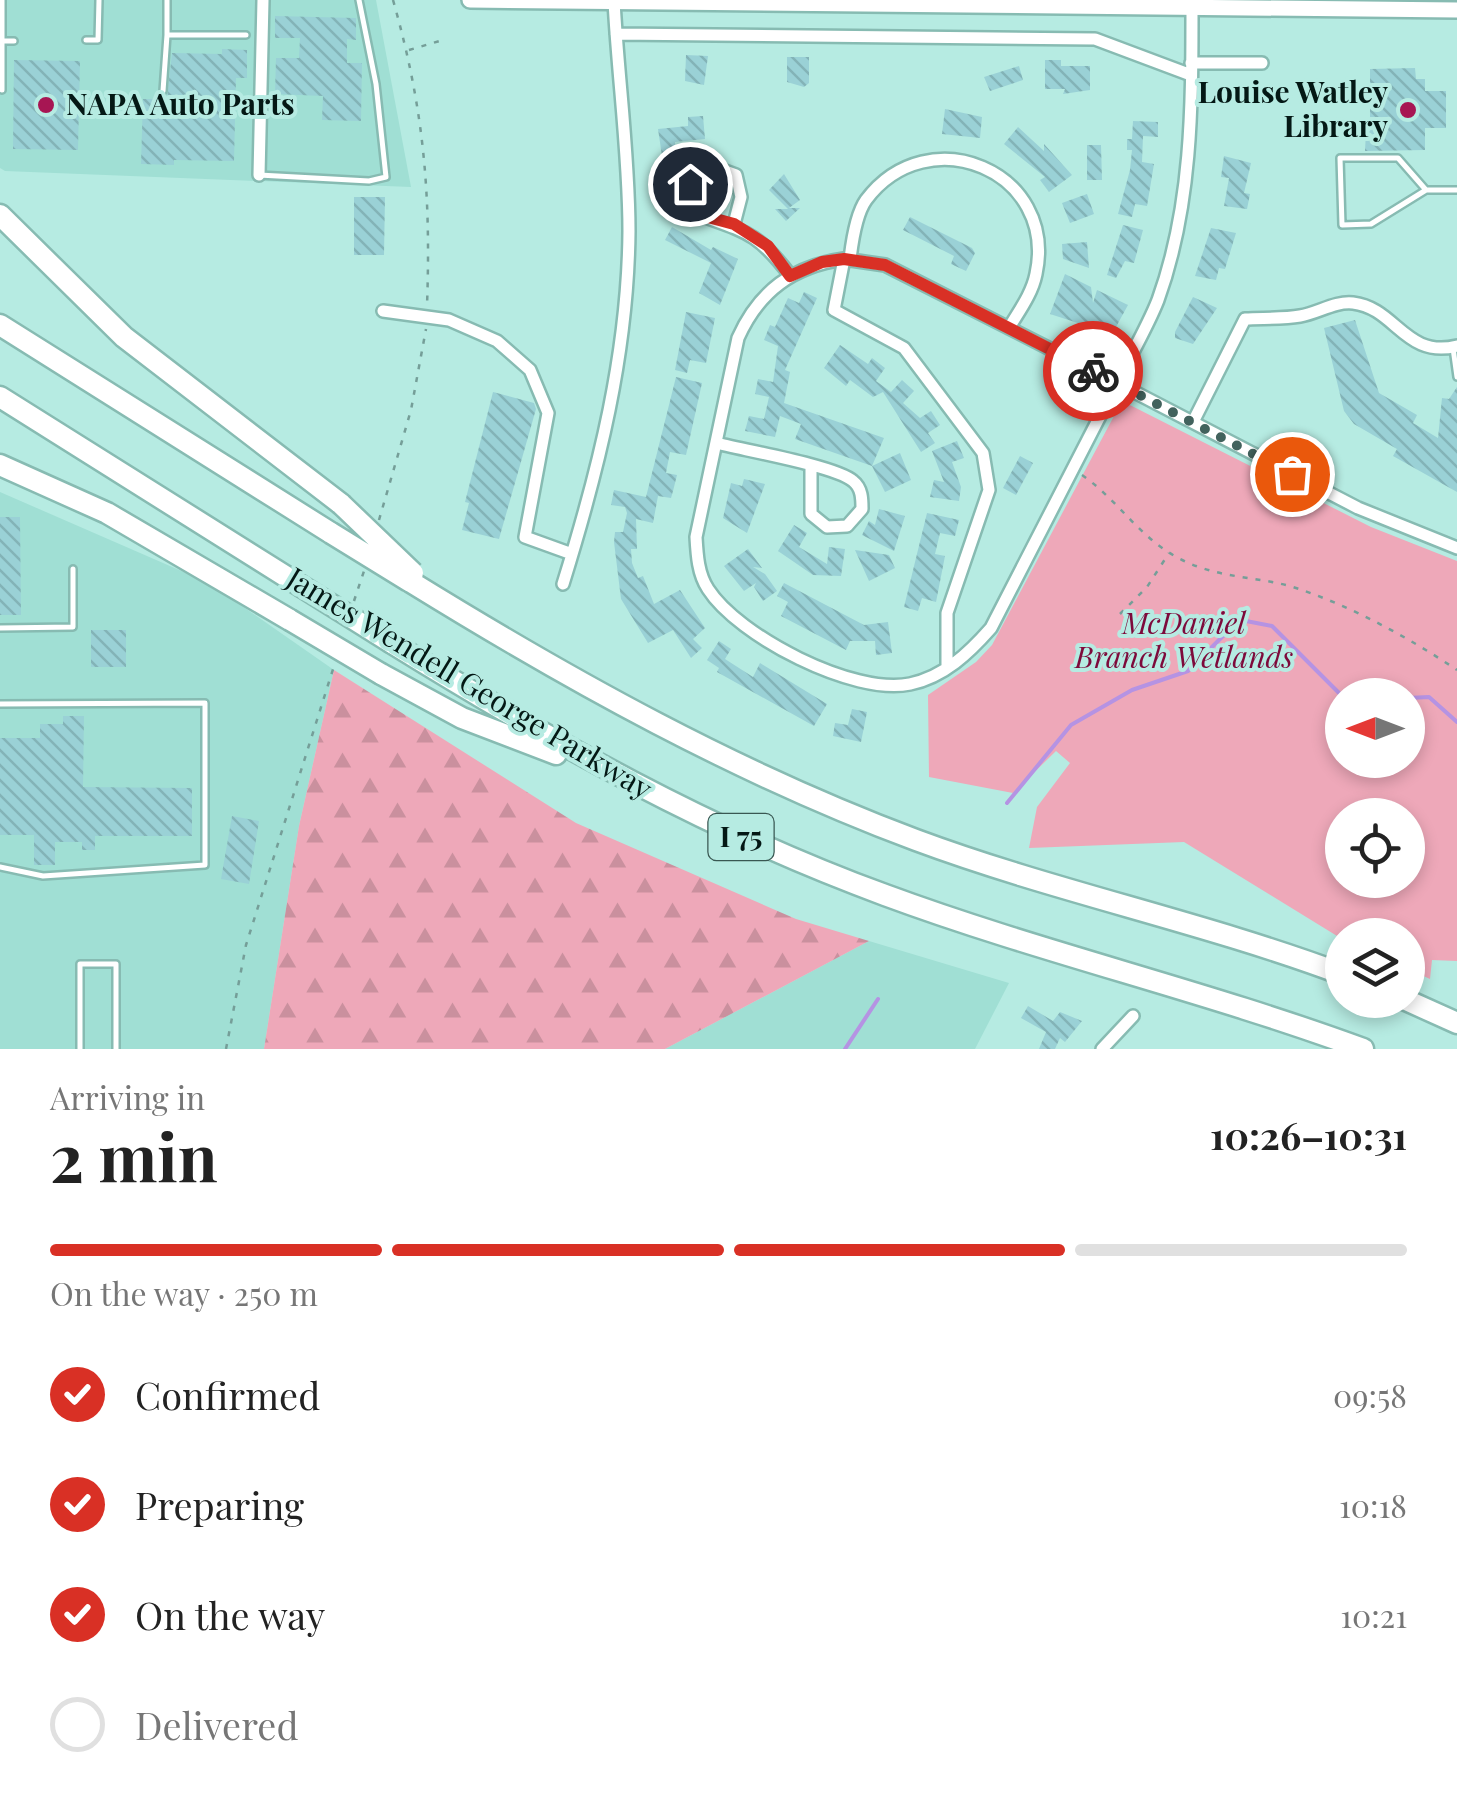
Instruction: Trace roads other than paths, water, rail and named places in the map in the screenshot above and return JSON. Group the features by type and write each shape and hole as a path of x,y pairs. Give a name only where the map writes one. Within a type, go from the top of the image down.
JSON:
{"highway":[{"path":"0,215 124,337 341,504 412,578"},
{"name":"James Wendell George Parkway","path":"0,325 331,533 412,578 457,610 614,704 829,806 1012,872 1325,969"},
{"name":"James Wendell George Parkway","path":"0,397 392,643 626,781 760,845 884,895 1362,1049"},
{"path":"0,465 107,514 462,718 626,781"},
{"path":"1425,1009 1457,1023"}],"main road":[{"path":"470,0 1457,10"}],"street":[{"path":"259,175 264,0"},
{"path":"563,584 599,467 622,329 628,182 614,1"},
{"path":"1192,8 1191,133 1180,217 1158,300 1117,383 990,628 968,654 946,668 914,683 893,686 845,678 787,650 718,604 705,585 696,537 743,326 762,298 790,276 822,262 847,259 885,265 1117,383 1358,508 1457,548"},
{"path":"616,34 1095,39 1192,69 1262,63"},
{"path":"946,668 947,613 989,490 984,452 904,348 834,310 865,202 893,176 930,160 960,158 988,168 1016,190 1037,229 1037,271 1009,328"},
{"path":"734,224 742,197 736,176 714,167 696,175 687,194 697,214 734,224 768,246 790,276"},
{"path":"1192,422 1245,319 1301,316 1352,302 1377,310 1409,340 1434,348 1455,347"},
{"path":"383,311 449,320 498,341 530,370 548,413 526,537 572,554"},
{"path":"716,444 811,467 857,483 862,510 847,526 827,527 810,514 811,467"},
{"path":"1102,1049 1133,1016"}],"lane":[{"path":"2,0 2,90"},
{"path":"86,40 98,40 98,0"},
{"path":"164,91 166,0"},
{"path":"259,175 368,181 386,177 376,84 360,0"},
{"path":"167,35 246,35"},
{"path":"2,41 14,41"},
{"path":"1426,190 1409,165 1398,158 1340,158 1342,224 1371,224 1426,190 1457,190"},
{"path":"1455,347 1457,378"},
{"path":"0,628 73,626 73,569"},
{"path":"0,704 206,703 206,866 43,876 0,867"},
{"path":"80,1049 80,964 116,964 116,1049"}],"waterway":[{"path":"1007,803 1071,725 1132,690 1188,671 1223,636 1246,621 1272,626 1325,679"},
{"path":"1425,697 1457,722"},
{"path":"845,1049 878,999"}],"place":[{"name":"NAPA Auto Parts","path":"46,105"},
{"name":"Louise Watley Library","path":"1408,110"}],"park label":[{"name":"McDaniel Branch Wetlands","path":"1184,641"}]}
